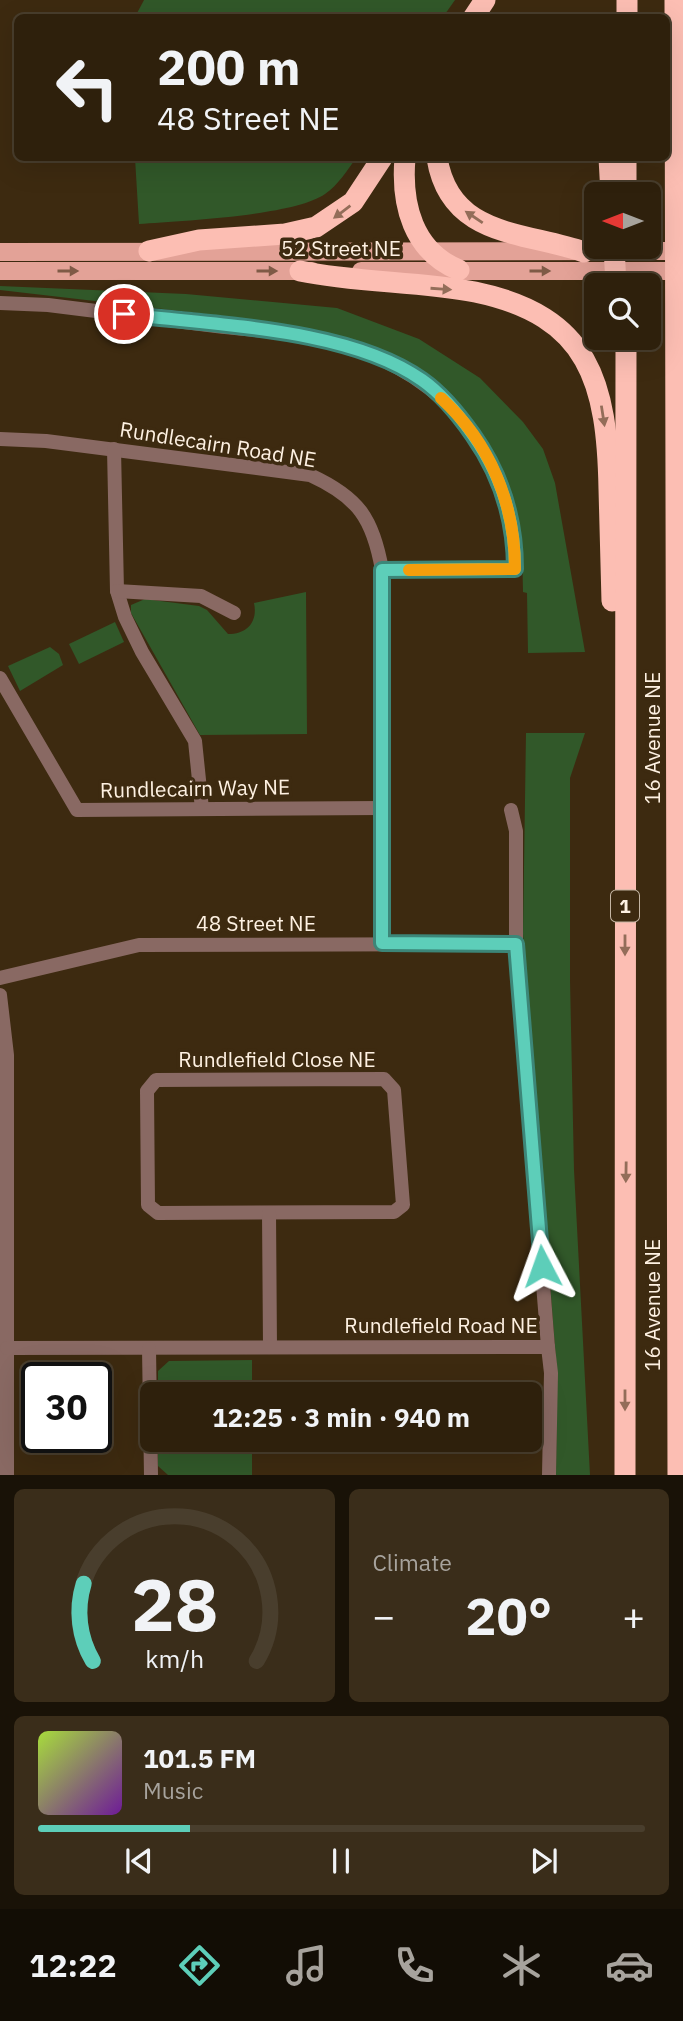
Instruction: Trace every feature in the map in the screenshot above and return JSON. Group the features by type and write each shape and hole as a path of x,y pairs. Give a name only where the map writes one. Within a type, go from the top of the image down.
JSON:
{"highway":[{"name":"16 Avenue NE","path":"675,0 678,1475"},
{"path":"149,251 199,240 285,234 316,227 353,202 380,161"},
{"path":"405,161 404,184 416,233 432,256 459,270"},
{"path":"438,161 446,187 464,211 476,219 515,235 553,241 586,261"},
{"path":"608,161 610,182"},
{"path":"626,161 626,182"},
{"path":"300,271 337,279 472,292 507,300 551,322 574,344 592,372 603,409 609,467 617,872 625,913"},
{"path":"619,350 626,496"},
{"name":"16 Avenue NE","path":"625,1475 626,350"},
{"path":"676,1045 683,1009"}],"main road":[{"name":"52 Street NE","path":"0,252 431,251 586,261 683,271"},
{"name":"52 Street NE","path":"0,271 459,270 683,251"}],"street":[{"path":"0,303 48,305 340,343 386,360 423,381 458,413 484,450 505,492 514,537 515,569 382,570"},
{"name":"Rundlecairn Road NE","path":"0,439 114,449 310,475 338,488 356,505 376,536 382,570 382,943"},
{"path":"114,449 117,591 125,617 142,652 195,741 202,809"},
{"path":"117,591 201,596 234,613"},
{"name":"Rundlecairn Way NE","path":"0,678 77,810 382,808"},
{"name":"Rundlefield Road NE","path":"7,1348 548,1347 516,944 516,831 510,810"},
{"name":"48 Street NE","path":"0,978 139,945 516,944"},
{"path":"0,995 6,1055 7,1475"},
{"name":"Rundlefield Close NE","path":"384,1079 394,1090 402,1205 394,1212 269,1213 158,1213 148,1205 148,1091 156,1080 384,1079"},
{"path":"269,1213 270,1347"},
{"path":"548,1347 551,1373 549,1475"},
{"path":"149,1349 151,1475"}],"green space":[{"path":"144,0 455,0 445,14 137,14"},
{"path":"135,161 354,161 325,194 289,208 208,219 139,224"},
{"path":"0,286 186,294 337,308 419,339 480,378 523,422 543,449 555,483 585,652 528,653 527,593 523,592 522,546 510,488 493,451 471,418 415,368 388,353 325,333 251,323 241,318 0,290"},
{"path":"306,592 307,734 200,735 131,613 131,605 145,599 199,606 207,610 228,634 241,632 250,626 254,616 254,603"},
{"path":"115,622 124,642 79,664 69,644"},
{"path":"50,647 59,654 63,665 20,691 8,666"},
{"path":"526,733 585,733 570,778 570,980 574,1170 590,1475 556,1475 557,1373 523,934"},
{"path":"252,1360 252,1382 158,1382 158,1371 169,1361"},
{"path":"158,1452 252,1452 252,1475 168,1475 158,1466"}],"slow traffic":[{"path":"409,570 515,569 514,537 505,492 484,450 458,413 441,398"}],"route":[{"path":"124,314 302,336 340,343 386,360 423,381 458,413 484,450 505,492 514,537 515,569 382,570 382,943 516,944 542,1266"}]}
